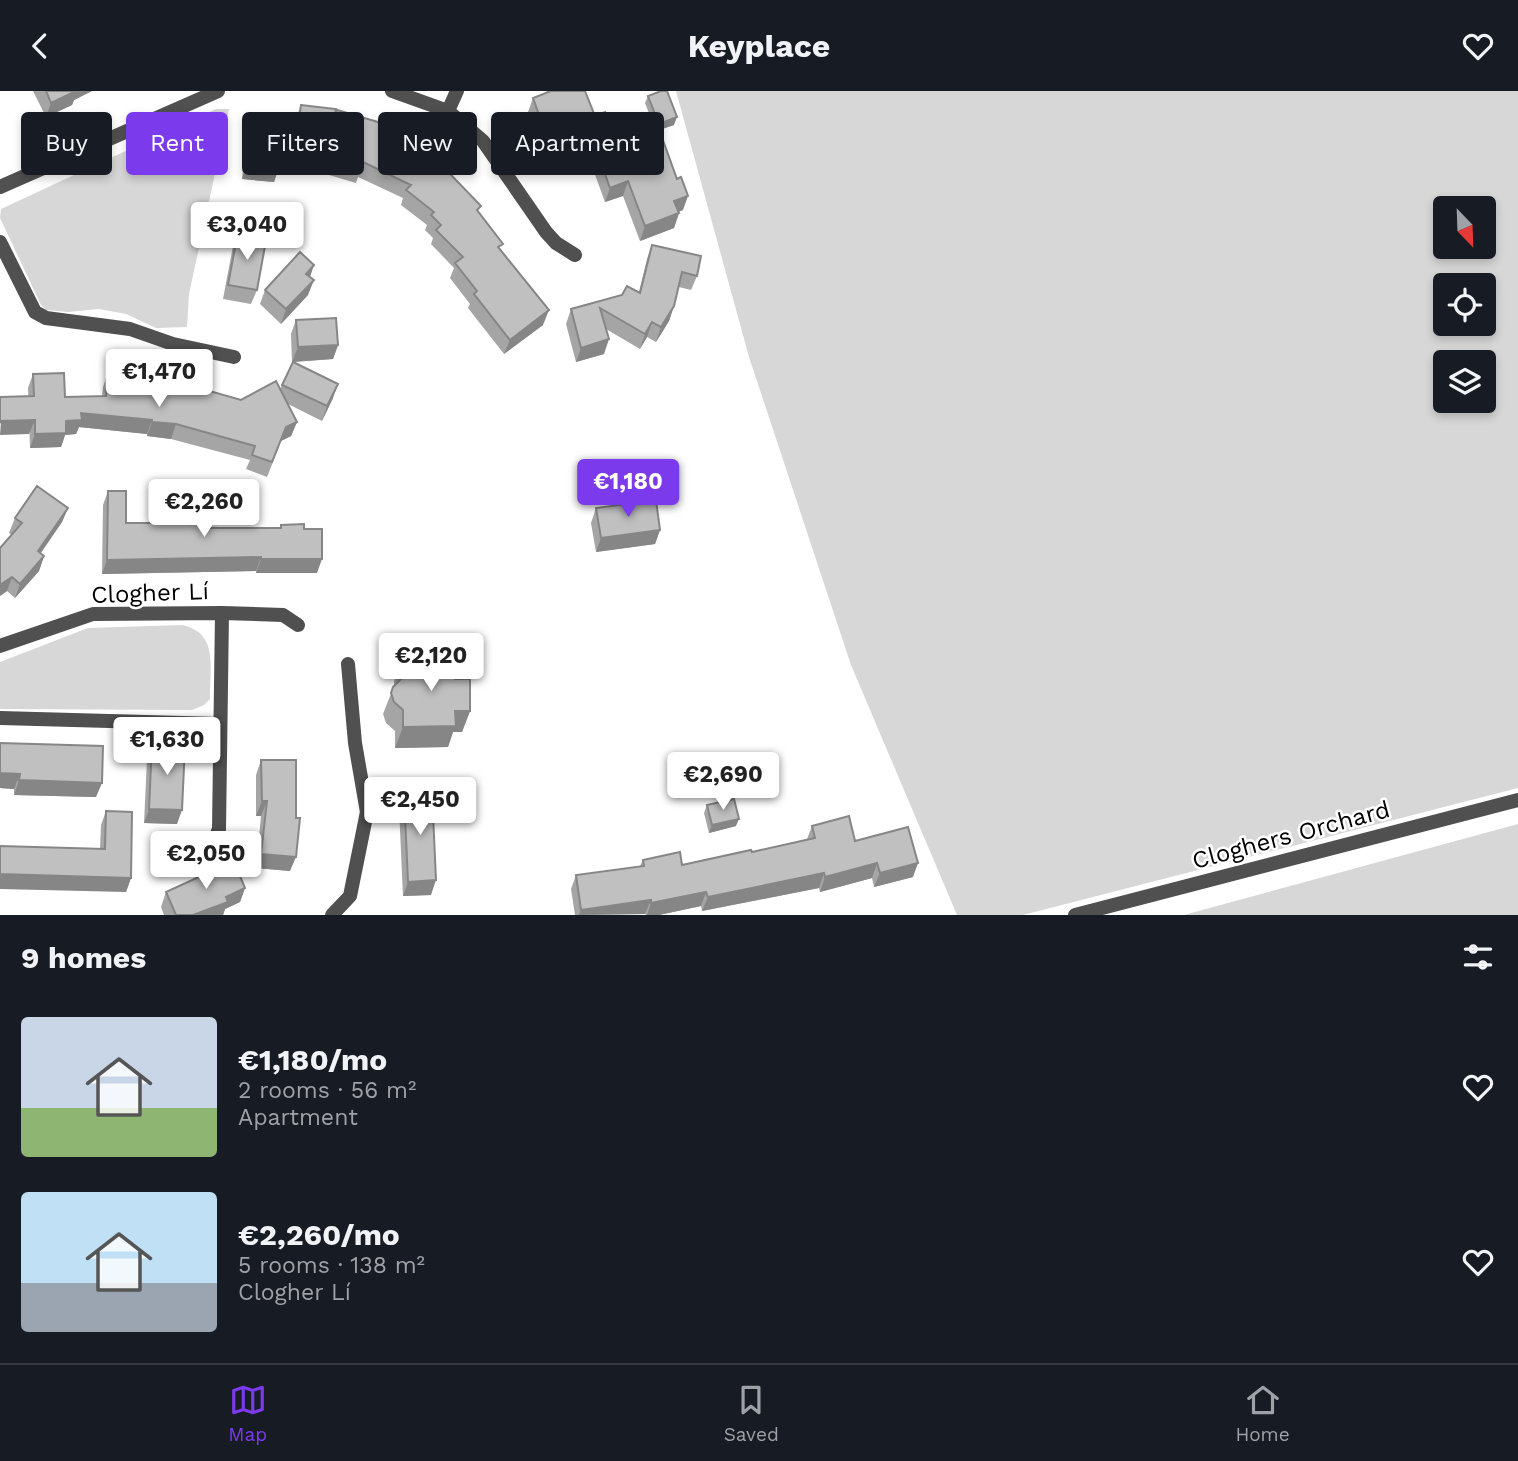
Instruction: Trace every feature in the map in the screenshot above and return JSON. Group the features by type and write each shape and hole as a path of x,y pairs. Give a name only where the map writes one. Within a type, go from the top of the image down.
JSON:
{"street":[{"path":"0,187 218,91"},
{"path":"392,91 448,111 483,141 545,232 575,255"},
{"path":"448,111 457,91"},
{"path":"0,242 35,312 46,318 130,329 173,344 234,357"},
{"name":"Clogher Lí","path":"166,860 188,857 212,845 219,829 222,613"},
{"name":"Clogher Lí","path":"0,646 93,614 283,615 298,625"},
{"path":"332,915 350,896 368,812 355,743 348,664"},
{"path":"0,718 219,724"},
{"name":"Cloghers Orchard","path":"1075,915 1518,800"}],"shaded area":[{"path":"676,91 1518,91 1518,788 1023,915 957,915 851,665 749,357"},
{"path":"216,109 229,109 228,114 210,112"},
{"path":"126,151 126,175 215,175 189,294 187,327 156,328 126,314 99,309 68,312 46,310 41,305 0,218 1,209 74,175 112,175 112,157"},
{"path":"182,625 194,629 202,636 210,654 210,699 204,705 192,710 0,709 0,662 88,628"},
{"path":"1518,824 1518,915 1184,915"}],"building":[{"path":"46,91 76,91 51,103"},
{"path":"551,91 585,91 593,112 538,112 533,98"},
{"path":"667,91 677,117 664,122 664,112 654,112 648,96"},
{"path":"301,105 336,109 335,112 300,112"},
{"path":"364,118 378,122 378,169 364,162"},
{"path":"664,143 677,179 681,177 688,196 674,201 679,213 645,226 628,181 610,188 605,175 664,175"},
{"path":"390,175 451,175 481,206 477,210 503,244 498,247 549,310 510,340 474,294 477,291 455,263 463,257 436,230 441,225 431,215 434,212 406,190 411,185"},
{"path":"238,232 257,235 256,244 265,246 257,290 228,285"},
{"path":"652,245 701,256 697,276 682,272 674,306 661,327 652,322 645,334 600,308 609,339 581,348 571,309 622,295 627,286 640,293"},
{"path":"300,252 314,265 306,274 314,280 286,309 265,290"},
{"path":"336,318 338,345 298,347 296,320"},
{"path":"293,362 338,384 327,406 282,385"},
{"path":"108,372 137,375 137,379 178,382 241,400 276,381 297,422 286,427 272,462 252,455 255,446 152,420 81,413 82,420 66,421 66,433 35,434 35,420 0,423 0,397 34,396 33,374 64,373 65,397 106,396"},
{"path":"37,486 68,508 38,551 44,556 20,584 12,577 0,585 0,548 22,523 15,518"},
{"path":"108,491 126,491 126,523 202,523 202,528 281,528 281,525 304,524 304,529 322,529 322,559 261,557 107,560"},
{"path":"656,500 660,530 601,538 596,508"},
{"path":"455,659 455,679 470,679 470,711 455,711 456,726 403,727 403,710 394,702 391,693 402,678 402,660"},
{"path":"0,743 103,746 102,783 19,780 20,774 0,773"},
{"path":"152,744 185,745 182,810 149,809"},
{"path":"261,760 296,760 296,818 300,818 296,857 261,854 267,801 262,801"},
{"path":"432,792 436,880 408,882 404,794"},
{"path":"734,799 739,819 712,825 707,805"},
{"path":"106,811 132,812 131,878 0,874 0,846 105,849"},
{"path":"849,816 855,841 908,827 918,863 880,873 877,863 825,877 824,873 708,897 706,892 651,903 651,900 581,910 576,875 644,866 643,860 680,852 682,865 751,850 752,852 815,838 812,826"},
{"path":"227,864 235,864 245,888 226,897 228,902 193,915 176,915 166,892"}]}
